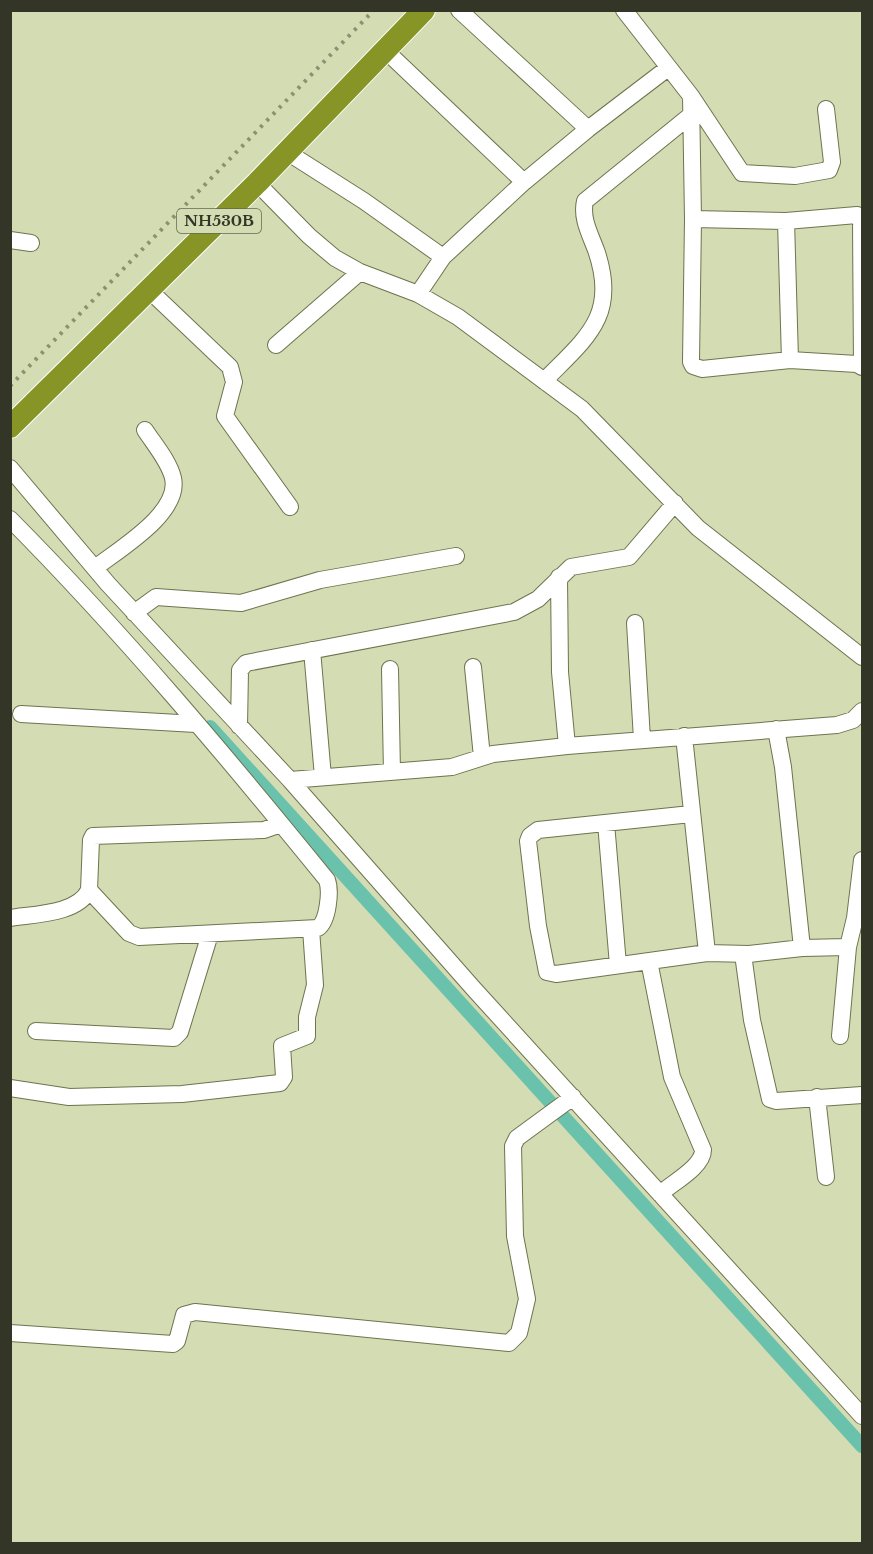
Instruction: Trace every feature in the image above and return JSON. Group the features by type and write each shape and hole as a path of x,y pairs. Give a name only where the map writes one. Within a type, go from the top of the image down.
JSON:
{"highway":[{"name":"NH530B","path":"10,427 257,183 424,10"}],"street":[{"path":"459,10 588,129"},
{"path":"628,12 691,96 738,169 750,175 795,176 831,168 826,109"},
{"path":"386,51 524,183"},
{"path":"418,294 443,257 524,183 588,129 668,68"},
{"path":"691,96 693,219 691,362 693,366 702,369 790,360 862,366 860,218 851,214 786,221 693,219"},
{"path":"544,381 591,333 599,317 602,271 584,217 585,201 691,115"},
{"path":"287,152 364,201 443,257"},
{"path":"257,183 321,247 360,272 418,294 458,317 582,409 675,503 730,554 862,657"},
{"path":"786,221 790,360"},
{"path":"10,240 31,243"},
{"path":"276,345 360,272"},
{"path":"149,290 230,367 234,382 225,416 290,507"},
{"path":"95,568 144,531 172,498 173,476 145,430"},
{"path":"10,468 134,613 290,780 571,1098 862,1416"},
{"path":"239,726 240,670 248,662 514,612 538,599 571,567 629,556 675,503"},
{"path":"10,519 51,561 196,724 329,882 324,921 321,926 311,929 210,934 133,935 89,890"},
{"path":"134,613 156,597 241,603 320,580 456,556"},
{"path":"559,577 560,672 567,746"},
{"path":"635,623 642,740"},
{"path":"312,650 323,777"},
{"path":"473,667 482,757"},
{"path":"390,669 392,772"},
{"path":"290,780 452,767 482,757 567,746 837,725 853,720 862,711"},
{"path":"21,714 196,724"},
{"path":"776,729 783,767 802,948"},
{"path":"684,736 708,953"},
{"path":"691,814 538,830 530,836 528,841 545,969 556,974 708,953 743,954 802,948 848,947"},
{"path":"606,823 618,965"},
{"path":"11,923 72,906 86,896 89,890 93,836 264,830 281,824"},
{"path":"840,1036 848,947 855,918 862,861"},
{"path":"10,1088 69,1097 182,1094 280,1083 284,1077 282,1046 307,1036 306,1017 315,985 311,929"},
{"path":"36,1031 174,1038 180,1032 210,934"},
{"path":"743,954 752,1020 770,1099 776,1101 862,1095"},
{"path":"649,961 672,1077 703,1150 703,1157 660,1194"},
{"path":"817,1097 826,1177"},
{"path":"10,1333 173,1344 177,1341 184,1316 195,1312 509,1343 519,1333 527,1299 515,1236 513,1146 517,1138 571,1098"}],"waterway":[{"path":"210,727 862,1446"}],"railway":[{"path":"10,386 374,10"}]}
